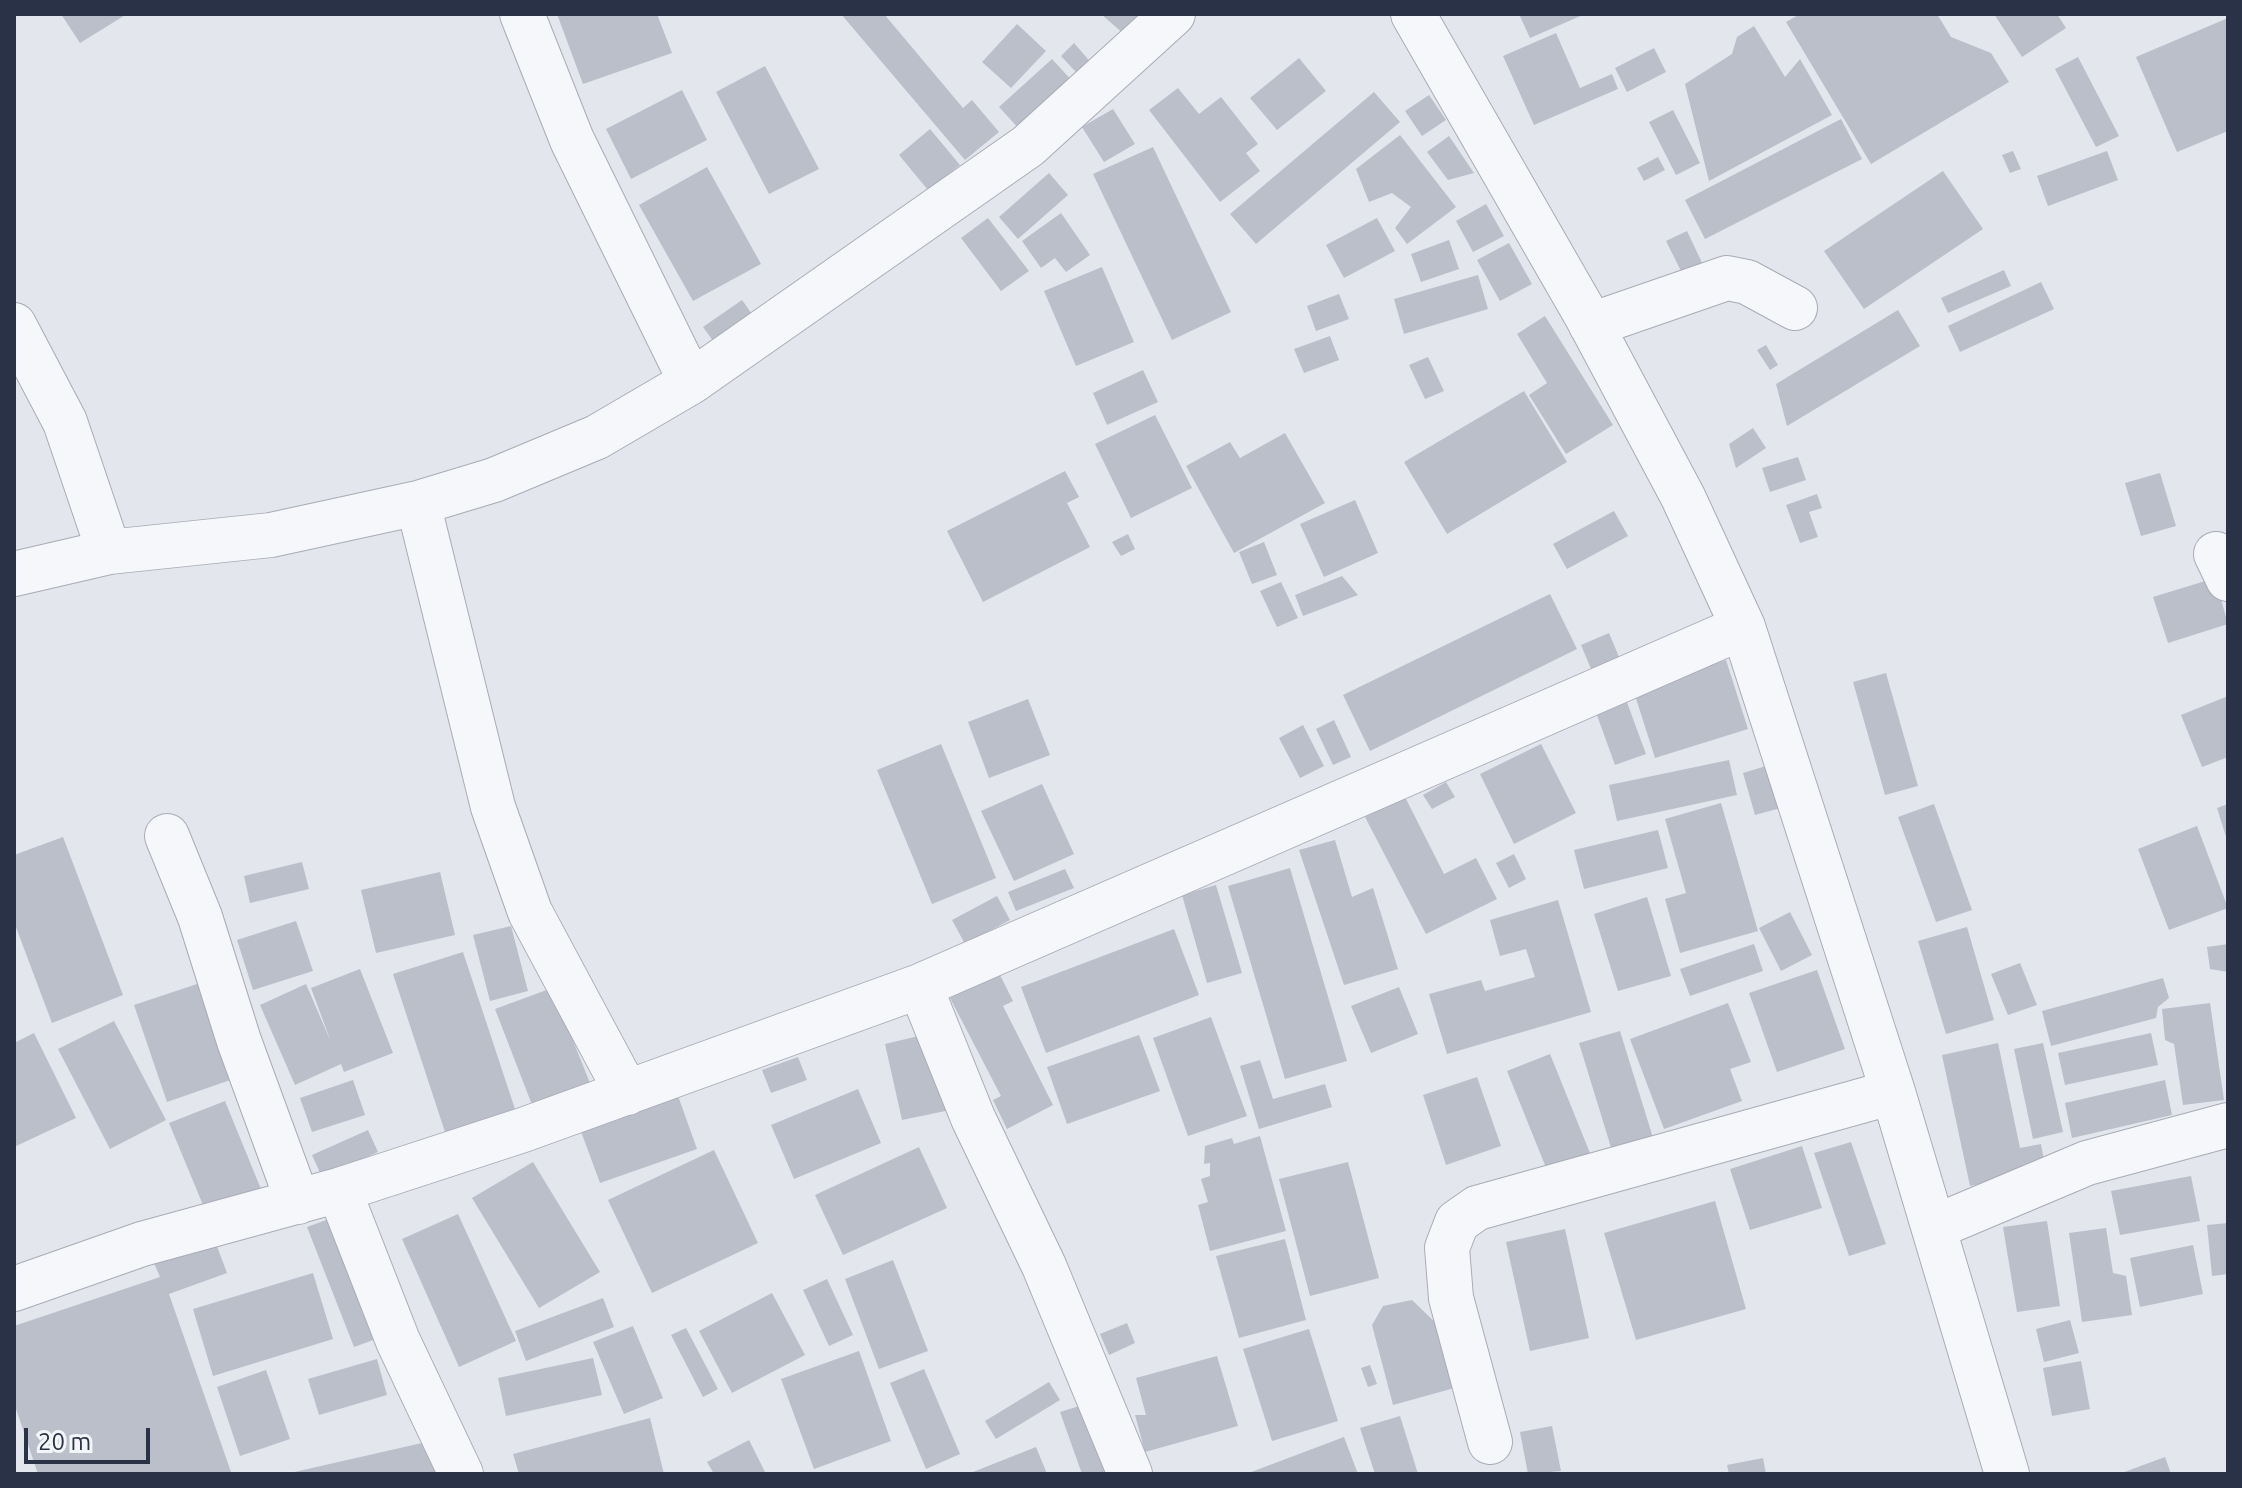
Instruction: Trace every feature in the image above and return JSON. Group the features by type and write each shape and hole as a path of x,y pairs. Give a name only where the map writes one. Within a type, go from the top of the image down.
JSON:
{"street":[{"path":"522,14 572,140 691,382"},
{"path":"14,574 109,552 271,535 418,503 494,480 597,437 691,382 1028,146 1173,14"},
{"path":"1413,14 1591,325 1683,497 1743,627 1893,1092 2007,1474"},
{"path":"1591,325 1727,278 1747,282 1795,308"},
{"path":"14,325 65,422 109,552"},
{"path":"418,503 493,807 530,912 627,1093"},
{"path":"14,1289 142,1244 318,1196 627,1093 920,986 1743,627"},
{"path":"167,836 200,917 239,1041 318,1196 398,1341 461,1474"},
{"path":"920,986 973,1118 1044,1266 1130,1474"},
{"path":"1490,1442 1451,1298 1447,1248 1457,1222 1477,1208 1893,1092"},
{"path":"1935,1227 2087,1163 2228,1125"}],"building":[{"path":"61,14 127,14 80,43"},
{"path":"557,14 657,14 672,53 583,84"},
{"path":"841,14 884,14 963,108 972,100 999,132 965,160"},
{"path":"1101,14 1144,14 1125,35"},
{"path":"1519,14 1585,14 1530,38"},
{"path":"1800,14 1937,14 1951,37 1991,53 2009,82 1871,164 1786,22"},
{"path":"1994,14 2057,14 2066,28 2022,57"},
{"path":"2228,18 2228,131 2177,152 2136,57"},
{"path":"1017,24 1046,51 1011,88 982,62"},
{"path":"1754,26 1785,77 1800,59 1832,115 1709,181 1685,84 1732,54 1737,37"},
{"path":"1556,33 1580,88 1612,74 1618,89 1534,125 1503,56"},
{"path":"1074,43 1100,73 1087,84 1061,56"},
{"path":"1654,48 1666,72 1627,92 1615,68"},
{"path":"2078,57 2119,136 2096,147 2055,69"},
{"path":"1299,58 1326,91 1277,130 1250,98"},
{"path":"1052,59 1076,85 1023,133 999,107"},
{"path":"765,66 819,169 769,194 716,92"},
{"path":"1178,88 1199,114 1221,97 1258,144 1246,153 1260,171 1220,202 1149,110"},
{"path":"682,90 707,140 631,179 606,129"},
{"path":"1374,92 1400,122 1256,244 1230,214"},
{"path":"1429,95 1446,120 1422,136 1405,111"},
{"path":"1113,109 1135,144 1104,162 1082,127"},
{"path":"1673,110 1700,163 1676,175 1649,122"},
{"path":"1841,119 1862,159 1705,239 1685,200"},
{"path":"930,129 960,165 928,190 899,155"},
{"path":"1400,135 1456,207 1407,244 1395,228 1411,207 1392,193 1369,202 1356,169"},
{"path":"1449,136 1474,173 1448,180 1427,152"},
{"path":"1153,147 1231,312 1172,340 1093,174"},
{"path":"2013,151 2021,169 2010,173 2002,155"},
{"path":"2107,151 2118,180 2048,206 2037,176"},
{"path":"1658,157 1665,170 1644,181 1637,168"},
{"path":"707,167 761,264 693,301 639,205"},
{"path":"1943,171 1983,229 1864,309 1824,251"},
{"path":"1049,173 1068,195 1018,239 999,217"},
{"path":"1486,204 1504,236 1473,252 1456,221"},
{"path":"1061,213 1090,255 1066,272 1055,258 1041,268 1022,241"},
{"path":"988,218 1029,271 1001,291 961,238"},
{"path":"1377,218 1395,251 1344,278 1326,245"},
{"path":"1687,231 1705,269 1685,279 1666,241"},
{"path":"1449,240 1459,269 1421,282 1411,254"},
{"path":"1509,243 1532,284 1500,301 1477,260"},
{"path":"1102,267 1134,342 1076,366 1044,291"},
{"path":"2004,270 2011,286 1948,313 1941,298"},
{"path":"1478,275 1488,309 1404,334 1394,299"},
{"path":"2041,282 2054,309 1960,352 1948,326"},
{"path":"1339,294 1349,319 1316,331 1307,306"},
{"path":"742,300 757,321 719,349 703,327"},
{"path":"1898,310 1920,346 1787,426 1776,384"},
{"path":"1545,316 1613,425 1566,454 1529,395 1547,383 1517,334"},
{"path":"1330,336 1339,360 1304,373 1294,349"},
{"path":"1766,345 1778,365 1770,370 1757,350"},
{"path":"1428,357 1444,391 1425,399 1409,365"},
{"path":"1143,370 1158,402 1107,425 1093,393"},
{"path":"1524,391 1567,462 1447,534 1404,462"},
{"path":"1155,415 1192,488 1131,518 1095,444"},
{"path":"1753,428 1766,448 1736,468 1729,444"},
{"path":"1285,433 1325,503 1234,553 1186,466 1230,442 1240,458"},
{"path":"1798,457 1806,480 1770,492 1762,468"},
{"path":"1065,471 1079,497 1067,503 1090,547 983,602 947,531"},
{"path":"2160,473 2176,526 2141,536 2125,483"},
{"path":"1817,494 1822,508 1809,512 1818,537 1800,543 1786,505"},
{"path":"1355,500 1378,553 1324,577 1300,524"},
{"path":"1614,511 1628,536 1567,569 1553,544"},
{"path":"1128,534 1135,549 1121,556 1112,542"},
{"path":"1264,542 1277,575 1252,584 1239,552"},
{"path":"1342,576 1358,595 1303,616 1295,595"},
{"path":"2215,578 2228,624 2168,643 2153,597"},
{"path":"1281,582 1298,618 1277,627 1260,591"},
{"path":"1550,594 1577,649 1370,751 1343,695"},
{"path":"1609,633 1622,664 1594,676 1581,645"},
{"path":"1726,660 1748,729 1655,758 1633,689"},
{"path":"1886,673 1918,786 1885,795 1853,682"},
{"path":"2228,696 2228,757 2202,767 2181,715"},
{"path":"1625,697 1646,754 1615,765 1594,707"},
{"path":"1028,699 1050,755 989,778 968,722"},
{"path":"1334,720 1351,757 1333,765 1316,729"},
{"path":"1303,725 1324,766 1300,778 1279,738"},
{"path":"941,744 996,878 932,904 877,770"},
{"path":"1541,744 1576,813 1514,844 1480,774"},
{"path":"1729,760 1737,795 1617,821 1609,785"},
{"path":"1776,763 1788,806 1755,815 1743,773"},
{"path":"1446,782 1455,797 1432,809 1423,795"},
{"path":"1042,784 1074,854 1014,881 981,811"},
{"path":"1405,797 1444,874 1476,858 1497,899 1426,934 1365,817"},
{"path":"1721,803 1758,931 1680,953 1665,899 1686,893 1665,819"},
{"path":"1934,804 1972,910 1936,922 1898,817"},
{"path":"2228,804 2228,840 2227,840 2217,808"},
{"path":"2197,826 2228,908 2169,930 2138,849"},
{"path":"1658,830 1668,868 1584,889 1574,850"},
{"path":"63,837 123,995 52,1023 14,922 14,855"},
{"path":"1335,840 1352,897 1373,888 1398,969 1344,985 1299,850"},
{"path":"1514,854 1526,879 1509,888 1496,863"},
{"path":"302,862 309,889 250,903 244,876"},
{"path":"1290,868 1347,1061 1285,1079 1228,886"},
{"path":"1065,869 1074,888 1016,911 1008,892"},
{"path":"440,872 455,935 376,953 361,890"},
{"path":"1216,885 1242,973 1207,983 1182,895"},
{"path":"997,896 1010,920 965,944 952,920"},
{"path":"1647,897 1671,976 1618,991 1594,914"},
{"path":"1558,900 1591,1012 1447,1054 1429,994 1481,980 1485,991 1535,977 1526,949 1500,956 1490,920"},
{"path":"1790,912 1812,955 1781,971 1759,928"},
{"path":"296,921 313,971 253,990 237,940"},
{"path":"511,926 528,991 490,1001 473,935"},
{"path":"1967,927 1994,1020 1946,1034 1918,941"},
{"path":"1174,929 1199,995 1046,1053 1021,987"},
{"path":"1754,944 1763,971 1690,996 1680,969"},
{"path":"2228,944 2228,972 2210,969 2207,947"},
{"path":"463,952 515,1109 445,1132 393,974"},
{"path":"2020,963 2037,1005 2008,1015 1991,974"},
{"path":"360,969 393,1053 344,1072 341,1064 295,1085 260,1005 306,984 331,1042 311,988"},
{"path":"1817,970 1845,1049 1777,1072 1749,993"},
{"path":"999,973 1013,1001 1003,1006 1053,1105 1007,1129 993,1100 1001,1096 950,998"},
{"path":"2163,978 2169,998 2158,1007 2156,1018 2051,1046 2042,1011"},
{"path":"203,982 236,1078 167,1102 134,1005"},
{"path":"1399,987 1418,1034 1371,1053 1351,1006"},
{"path":"552,988 592,1088 534,1110 495,1009"},
{"path":"1728,1003 1751,1062 1730,1069 1742,1101 1664,1129 1630,1039"},
{"path":"2210,1003 2224,1100 2183,1105 2174,1044 2165,1040 2162,1009"},
{"path":"1211,1017 1247,1116 1188,1136 1153,1038"},
{"path":"114,1021 166,1120 110,1149 58,1049"},
{"path":"1620,1031 1654,1141 1613,1154 1579,1043"},
{"path":"34,1033 76,1118 14,1147 14,1043"},
{"path":"2151,1033 2158,1065 2065,1085 2058,1053"},
{"path":"923,1035 960,1108 902,1120 885,1044"},
{"path":"1139,1035 1160,1091 1067,1124 1047,1067"},
{"path":"1998,1043 2020,1148 2041,1144 2046,1170 1970,1186 1942,1055"},
{"path":"2043,1043 2063,1132 2033,1139 2014,1049"},
{"path":"1550,1054 1594,1163 1551,1180 1507,1071"},
{"path":"798,1057 807,1080 771,1093 762,1070"},
{"path":"1260,1060 1273,1099 1325,1084 1332,1107 1259,1129 1240,1066"},
{"path":"1477,1077 1501,1146 1446,1165 1423,1095"},
{"path":"353,1080 365,1115 312,1132 300,1098"},
{"path":"2165,1080 2172,1115 2072,1138 2065,1103"},
{"path":"858,1089 881,1143 794,1179 771,1125"},
{"path":"677,1093 697,1149 600,1183 579,1126"},
{"path":"225,1101 263,1194 208,1217 169,1123"},
{"path":"368,1130 378,1152 322,1177 312,1155"},
{"path":"1260,1136 1286,1231 1210,1251 1198,1205 1208,1202 1201,1179 1210,1176 1210,1163 1204,1164 1205,1146 1232,1138 1234,1144"},
{"path":"1851,1142 1886,1244 1849,1256 1814,1153"},
{"path":"1802,1146 1822,1208 1750,1230 1730,1169"},
{"path":"919,1147 947,1208 843,1255 815,1195"},
{"path":"714,1150 758,1243 652,1293 608,1200"},
{"path":"533,1162 600,1272 539,1308 472,1198"},
{"path":"1348,1162 1379,1278 1310,1296 1279,1179"},
{"path":"2191,1176 2200,1221 2120,1235 2111,1191"},
{"path":"1715,1201 1746,1309 1636,1340 1604,1233"},
{"path":"458,1214 516,1341 459,1367 402,1239"},
{"path":"340,1215 387,1335 354,1347 307,1227"},
{"path":"2047,1221 2060,1306 2017,1312 2003,1227"},
{"path":"2228,1223 2228,1274 2212,1276 2207,1225"},
{"path":"2106,1228 2113,1273 2126,1276 2132,1315 2082,1322 2069,1233"},
{"path":"1565,1229 1589,1338 1530,1351 1506,1242"},
{"path":"1285,1239 1306,1320 1239,1338 1216,1256"},
{"path":"215,1241 227,1273 169,1294 231,1472 38,1474 14,1403 14,1326 160,1277 154,1263"},
{"path":"2193,1245 2203,1294 2140,1307 2130,1258"},
{"path":"893,1260 928,1351 879,1369 845,1279"},
{"path":"313,1273 333,1339 213,1376 193,1309"},
{"path":"827,1279 853,1335 829,1346 803,1290"},
{"path":"772,1293 805,1355 732,1393 699,1331"},
{"path":"603,1298 614,1327 526,1361 515,1331"},
{"path":"1412,1300 1441,1328 1458,1387 1393,1405 1372,1325 1383,1306"},
{"path":"2070,1320 2079,1353 2044,1362 2036,1329"},
{"path":"1127,1323 1135,1343 1109,1355 1100,1334"},
{"path":"633,1326 663,1398 624,1414 593,1342"},
{"path":"686,1328 718,1389 703,1397 671,1335"},
{"path":"1309,1329 1338,1421 1272,1441 1243,1349"},
{"path":"859,1351 891,1441 814,1469 781,1379"},
{"path":"1217,1356 1238,1426 1145,1452 1135,1415 1146,1415 1136,1378"},
{"path":"593,1358 602,1395 506,1416 498,1378"},
{"path":"377,1359 387,1395 319,1415 308,1379"},
{"path":"2081,1361 2090,1409 2052,1416 2043,1368"},
{"path":"1370,1365 1377,1384 1368,1387 1361,1368"},
{"path":"924,1369 960,1454 926,1469 890,1383"},
{"path":"266,1370 290,1439 240,1456 217,1387"},
{"path":"1049,1382 1060,1400 996,1439 985,1421"},
{"path":"1086,1404 1111,1474 1082,1474 1060,1412"},
{"path":"1400,1416 1418,1474 1375,1474 1360,1428"},
{"path":"650,1418 664,1474 519,1474 513,1454"},
{"path":"1552,1426 1561,1471 1528,1474 1520,1432"},
{"path":"1344,1437 1358,1474 1246,1474"},
{"path":"444,1438 452,1474 290,1474 290,1473"},
{"path":"749,1440 766,1474 714,1474 707,1462"},
{"path":"1036,1447 1047,1474 968,1474"},
{"path":"2165,1457 2171,1474 2119,1474"},
{"path":"1763,1458 1766,1474 1729,1474 1727,1465"}]}
